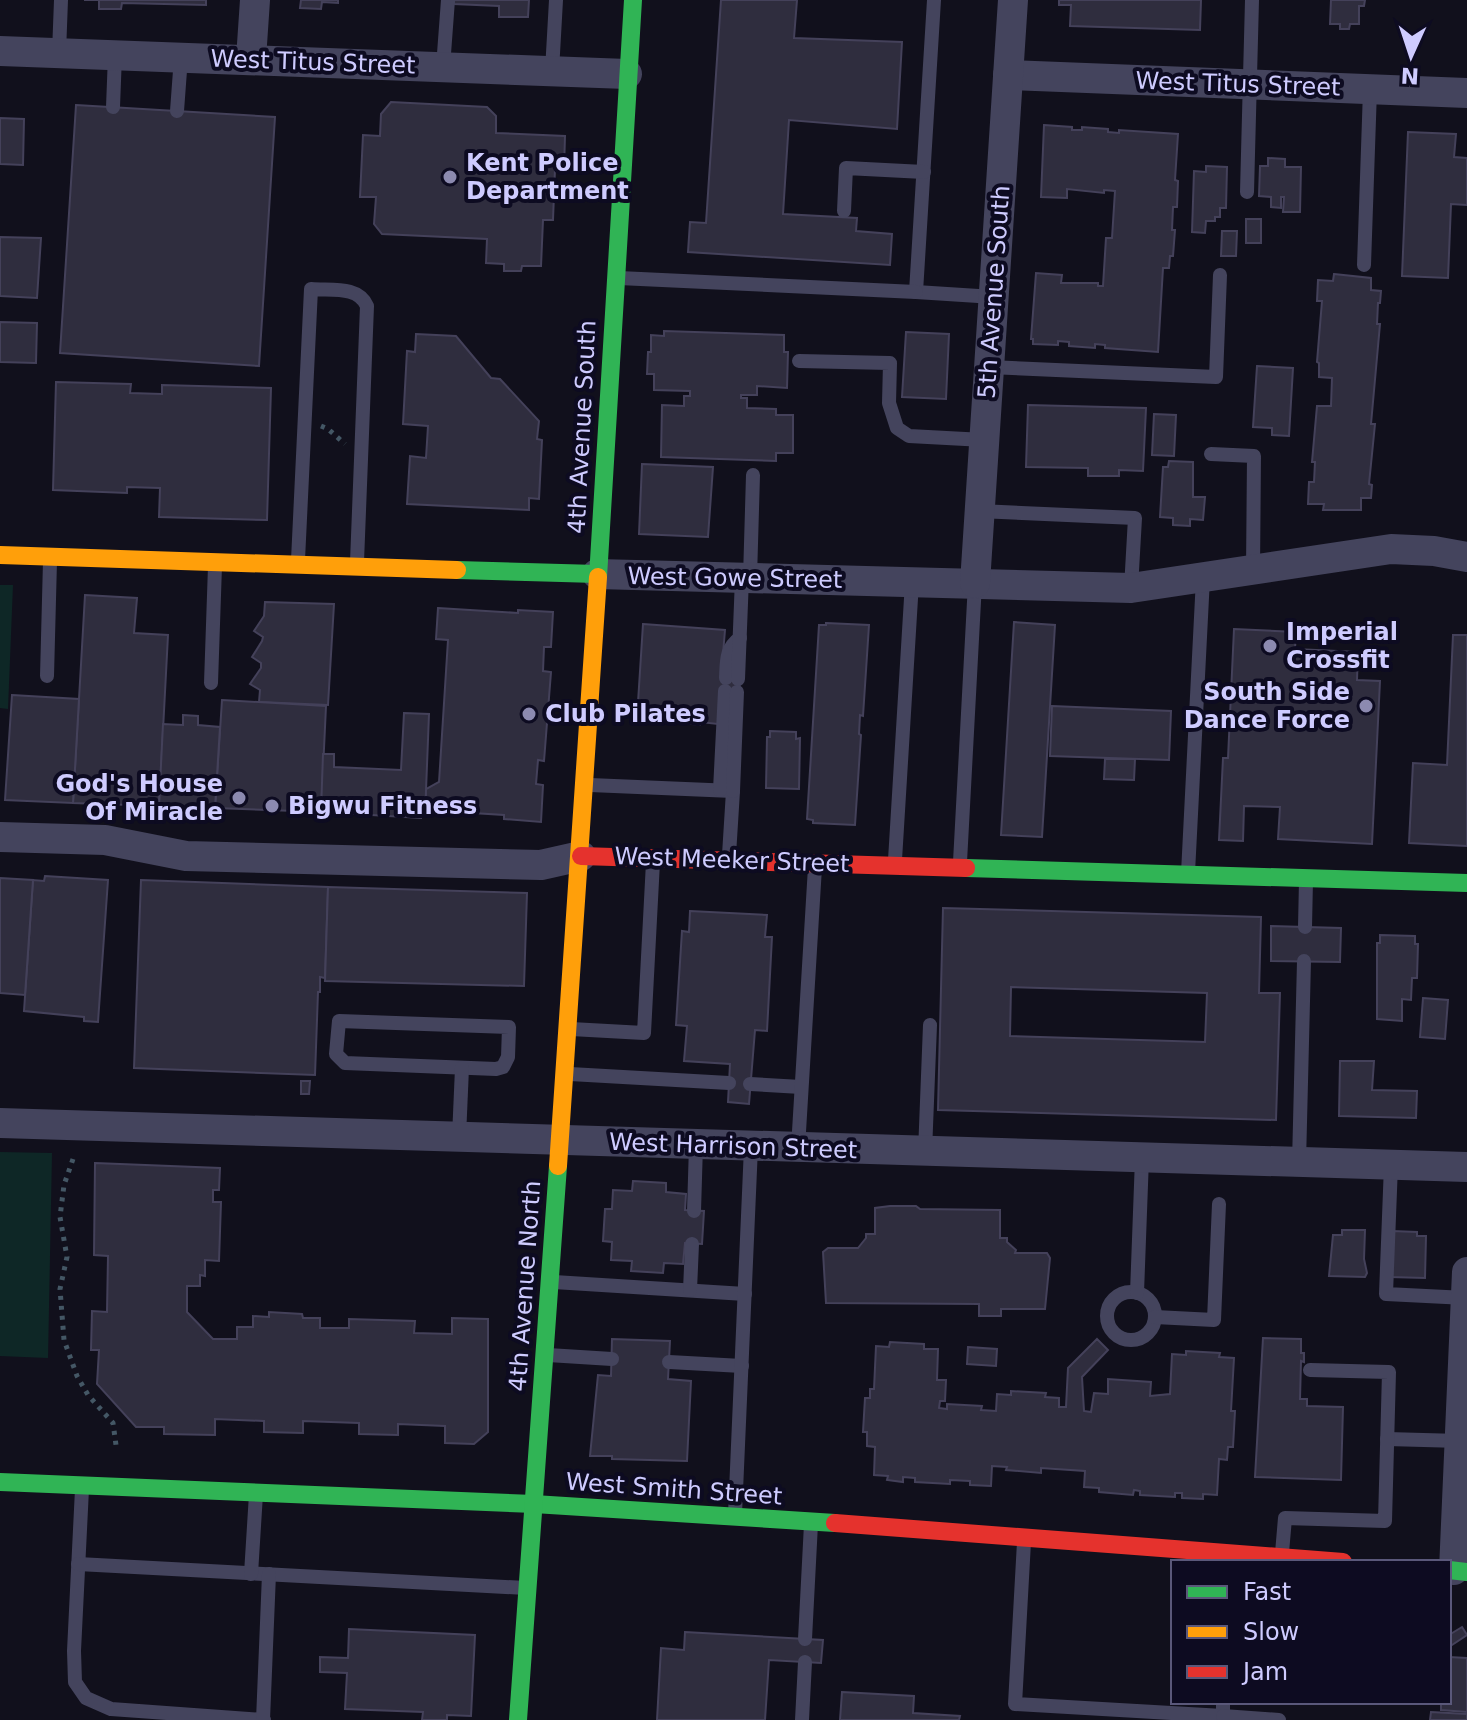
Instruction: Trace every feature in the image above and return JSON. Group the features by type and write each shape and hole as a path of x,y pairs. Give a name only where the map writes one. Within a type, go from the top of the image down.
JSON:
{"street":[{"path":"251,59 255,0"},
{"name":"4th Avenue South","path":"581,856 633,0"},
{"name":"5th Avenue South","path":"975,583 1013,0"},
{"name":"West Titus Street","path":"0,51 627,74"},
{"name":"West Titus Street","path":"1008,75 1467,93"},
{"name":"West Gowe Street","path":"0,555 1131,588 1391,549 1434,551 1467,557"},
{"name":"West Meeker Street","path":"0,837 105,840 186,856 541,865 581,856 1467,883"},
{"name":"4th Avenue North","path":"518,1720 581,856"},
{"name":"West Harrison Street","path":"0,1123 1467,1167"},
{"path":"1457,1571 1466,1285"},
{"name":"West Smith Street","path":"0,1482 534,1504 1024,1537 1231,1558 1319,1560"}],"lane":[{"path":"59,53 61,0"},
{"path":"443,67 448,0"},
{"path":"552,71 556,0"},
{"path":"916,292 934,0"},
{"path":"1247,192 1252,0"},
{"path":"113,107 115,55"},
{"path":"177,111 181,57"},
{"path":"1364,265 1370,90"},
{"path":"844,211 846,168 924,172"},
{"path":"989,367 1216,377 1220,275"},
{"path":"615,278 994,297"},
{"path":"298,565 311,289 356,292 364,298 367,306 357,566"},
{"path":"799,361 890,363 889,403 897,428 909,436 984,440"},
{"path":"1211,454 1254,456 1253,570"},
{"path":"729,860 726,790 732,685 746,578 753,475"},
{"path":"979,511 1135,518 1131,588"},
{"path":"47,676 50,556"},
{"path":"211,683 216,562"},
{"path":"1188,873 1203,578"},
{"path":"894,865 912,582"},
{"path":"960,866 975,583"},
{"path":"586,784 726,790"},
{"path":"569,1029 644,1033 653,858"},
{"path":"798,1148 815,863"},
{"path":"1305,927 1306,877"},
{"path":"1299,1163 1304,961"},
{"path":"339,1021 509,1027 508,1057 503,1067 462,1068 345,1063 336,1054 339,1021"},
{"path":"925,1152 930,1025"},
{"path":"459,1137 462,1068"},
{"path":"565,1074 729,1083"},
{"path":"750,1084 801,1087"},
{"path":"694,1211 696,1145"},
{"path":"735,1518 751,1147"},
{"path":"1137,1293 1142,1158"},
{"path":"1391,1165 1386,1294 1466,1285"},
{"path":"1155,1317 1214,1320 1219,1204"},
{"path":"690,1290 692,1244"},
{"path":"549,1282 745,1294"},
{"path":"1137,1293 1150,1302 1155,1317 1144,1336 1129,1340 1114,1334 1107,1320 1110,1304 1121,1294 1137,1293"},
{"path":"544,1355 612,1359"},
{"path":"669,1362 742,1366"},
{"path":"1282,1557 1283,1519 1385,1521 1389,1372 1310,1370"},
{"path":"1387,1439 1460,1441"},
{"path":"82,1485 74,1651 75,1682 86,1698 111,1709 263,1720 269,1574"},
{"path":"251,1574 256,1492"},
{"path":"805,1639 811,1522"},
{"path":"1010,1720 1015,1704 1024,1537"},
{"path":"78,1564 526,1588"},
{"path":"802,1720 805,1662"},
{"path":"1015,1704 1223,1709 1279,1720"}],"path":[{"path":"304,424 325,427 342,443 361,447"},
{"path":"73,1159 64,1185 60,1217 67,1257 60,1289 64,1340 77,1376 88,1395 113,1423 116,1445"}],"green space":[{"path":"0,585 13,585 8,709 0,708"},
{"path":"0,1152 52,1153 48,1358 0,1356"}],"building":[{"path":"99,0 206,0 206,5 122,3 121,9 99,9"},
{"path":"301,0 338,0 338,3 322,2 321,9 300,8"},
{"path":"454,0 529,0 528,17 499,17 499,6 454,4"},
{"path":"721,0 797,0 794,38 902,42 897,129 789,120 783,214 857,218 856,231 892,234 890,265 688,252 690,222 706,223"},
{"path":"1059,0 1201,0 1200,30 1070,26 1071,5 1059,5"},
{"path":"1331,0 1365,0 1364,6 1359,6 1359,24 1340,29 1340,24 1330,24"},
{"path":"391,102 487,107 496,116 496,133 565,136 564,169 555,169 553,220 543,220 541,266 522,266 521,271 504,271 504,264 486,263 487,239 382,234 374,224 376,197 360,197 363,135 380,136 381,114"},
{"path":"76,105 275,117 259,366 60,353"},
{"path":"0,118 24,119 23,165 0,164"},
{"path":"1044,125 1072,127 1072,130 1082,130 1082,127 1119,133 1119,130 1178,134 1173,256 1170,256 1169,268 1163,268 1158,352 1105,348 1105,345 1095,344 1095,348 1069,346 1069,342 1058,341 1058,345 1033,344 1036,273 1062,275 1061,283 1098,283 1098,286 1103,286 1106,238 1112,238 1115,191 1104,190 1104,193 1067,189 1067,198 1041,197"},
{"path":"1408,132 1456,134 1454,157 1467,158 1467,205 1451,204 1448,278 1402,276"},
{"path":"1268,158 1285,159 1285,167 1301,167 1300,212 1283,212 1284,197 1281,197 1281,208 1271,207 1271,197 1259,196 1260,166 1268,166"},
{"path":"1206,166 1227,167 1226,208 1220,208 1220,217 1215,217 1215,221 1206,221 1205,233 1192,232 1194,171 1206,172"},
{"path":"1246,219 1261,219 1261,243 1246,243"},
{"path":"1222,231 1237,231 1236,256 1221,256"},
{"path":"0,237 41,238 37,298 0,296"},
{"path":"1334,274 1371,278 1371,290 1381,291 1371,424 1375,424 1369,484 1372,485 1371,498 1361,498 1361,510 1323,510 1324,504 1308,504 1309,482 1314,482 1315,462 1312,462 1317,406 1331,406 1332,378 1319,377 1317,362 1322,301 1317,301 1318,280 1333,281"},
{"path":"0,322 37,323 36,363 0,362"},
{"path":"664,331 784,335 784,352 788,352 787,388 757,386 757,395 741,395 741,398 747,398 747,408 776,409 776,415 793,415 793,453 776,453 776,461 661,457 662,405 684,406 684,396 690,396 690,391 654,390 654,374 647,374 651,335 664,336"},
{"path":"906,332 949,334 946,399 902,397"},
{"path":"416,334 456,336 491,378 500,379 539,421 537,439 542,440 539,499 529,498 529,510 407,504 410,456 426,458 428,426 403,424 407,351 415,352"},
{"path":"1257,366 1293,368 1289,436 1272,435 1272,428 1253,427"},
{"path":"56,382 131,384 130,393 162,394 162,385 271,388 267,520 159,517 160,488 127,487 127,493 53,490"},
{"path":"1028,405 1146,408 1143,471 1119,470 1119,476 1088,476 1088,468 1026,467"},
{"path":"1154,414 1176,415 1174,456 1152,455"},
{"path":"1169,461 1193,462 1193,497 1205,497 1203,520 1190,519 1190,526 1173,525 1173,518 1160,517 1163,467 1168,467"},
{"path":"642,464 713,467 708,537 639,534"},
{"path":"85,595 137,598 134,633 168,635 159,806 73,803"},
{"path":"265,602 334,604 328,705 259,702 260,690 250,684 261,668 261,663 252,657 263,637 254,631 264,616"},
{"path":"438,608 553,612 551,647 544,647 543,671 551,672 544,761 538,760 536,784 543,785 541,822 504,819 504,815 425,810 426,789 439,782 448,640 436,639"},
{"path":"1014,622 1055,625 1042,837 1001,835"},
{"path":"643,624 725,630 721,678 740,679 739,692 718,724 637,718"},
{"path":"819,625 869,625 863,716 860,715 855,825 813,823 813,820 807,819"},
{"path":"1234,629 1296,632 1295,649 1358,652 1357,680 1380,681 1372,844 1278,839 1280,807 1244,806 1243,841 1219,840 1223,758 1228,758"},
{"path":"1453,635 1467,635 1467,846 1409,843 1413,763 1447,765"},
{"path":"12,695 79,699 73,803 5,800"},
{"path":"222,700 326,706 321,812 215,808"},
{"path":"1052,706 1171,711 1169,760 1050,756"},
{"path":"404,713 429,714 425,816 321,812 323,754 334,754 334,767 401,770"},
{"path":"183,715 198,716 198,725 220,727 215,808 159,806 163,724 183,725"},
{"path":"770,731 796,732 796,739 800,738 799,789 766,788 767,737 770,737"},
{"path":"1105,759 1135,759 1134,780 1104,779"},
{"path":"45,876 108,880 98,1022 84,1021 84,1017 24,1011 33,880 44,881"},
{"path":"0,878 33,880 25,995 0,993"},
{"path":"141,880 328,887 325,978 320,977 318,992 315,1075 134,1068"},
{"path":"328,887 527,893 524,986 325,981"},
{"path":"943,908 1261,917 1259,993 1280,993 1276,1120 938,1110","holes":["1011,987 1207,993 1205,1042 1010,1036"]},
{"path":"690,911 767,915 765,937 772,937 767,1031 755,1030 749,1104 728,1102 730,1064 684,1061 687,1026 676,1025 682,931 689,932"},
{"path":"1271,926 1341,928 1340,962 1271,961"},
{"path":"1380,935 1415,936 1415,944 1418,944 1417,978 1412,978 1411,1000 1402,999 1402,1021 1377,1019 1377,943 1380,943"},
{"path":"1423,998 1448,1000 1445,1039 1420,1037"},
{"path":"1340,1061 1374,1061 1372,1090 1417,1091 1416,1118 1339,1116"},
{"path":"301,1081 310,1081 309,1094 301,1094"},
{"path":"95,1163 220,1168 219,1190 213,1190 213,1202 221,1202 219,1261 205,1260 205,1276 200,1275 200,1286 187,1286 187,1312 213,1339 237,1339 237,1327 253,1327 253,1316 269,1317 269,1312 320,1318 320,1328 349,1328 349,1319 415,1321 414,1333 452,1334 452,1318 488,1319 488,1432 474,1444 445,1443 445,1426 398,1424 398,1435 359,1434 359,1423 303,1421 303,1433 264,1432 264,1421 215,1419 215,1435 164,1434 164,1427 136,1427 97,1384 99,1350 91,1350 92,1311 107,1312 108,1256 94,1255"},
{"path":"633,1181 666,1183 666,1192 686,1194 685,1210 704,1211 702,1244 685,1243 683,1264 664,1263 663,1273 631,1271 632,1261 611,1260 612,1242 603,1241 605,1209 612,1209 613,1190 632,1191"},
{"path":"875,1208 1000,1210 1000,1238 1007,1238 1015,1253 1047,1253 1050,1258 1045,1309 1001,1309 1001,1316 979,1316 979,1304 826,1303 823,1252 828,1248 858,1248 866,1234 875,1234"},
{"path":"1342,1230 1365,1230 1365,1277 1329,1276 1333,1235 1342,1235"},
{"path":"1392,1231 1417,1232 1417,1236 1426,1236 1425,1278 1390,1277"},
{"path":"1263,1338 1301,1339 1304,1362 1301,1361 1300,1399 1307,1399 1307,1406 1343,1407 1341,1480 1255,1477"},
{"path":"612,1339 670,1341 668,1379 691,1381 687,1461 590,1456 598,1375 611,1376"},
{"path":"1097,1339 1108,1350 1082,1377 1084,1411 1091,1412 1094,1393 1108,1394 1108,1379 1151,1382 1150,1396 1170,1394 1172,1354 1186,1355 1186,1351 1220,1353 1219,1357 1234,1358 1231,1411 1235,1411 1233,1447 1228,1447 1227,1460 1219,1459 1217,1495 1203,1494 1203,1499 1182,1498 1182,1493 1175,1493 1175,1497 1140,1495 1140,1491 1134,1490 1133,1495 1099,1492 1099,1488 1084,1487 1085,1471 1041,1468 1041,1473 992,1466 991,1486 970,1485 970,1481 950,1480 950,1484 915,1482 915,1478 903,1477 903,1482 874,1475 875,1447 867,1446 867,1432 863,1432 865,1398 870,1398 870,1389 874,1389 876,1346 889,1347 890,1342 924,1344 924,1349 938,1349 937,1380 946,1380 945,1401 940,1401 939,1408 947,1409 947,1404 982,1406 981,1410 996,1411 997,1394 1011,1395 1011,1391 1046,1393 1045,1397 1059,1398 1059,1407 1066,1407 1068,1368"},
{"path":"968,1347 997,1349 996,1366 967,1364"},
{"path":"1462,1627 1467,1635 1451,1646 1451,1634"},
{"path":"349,1629 475,1635 471,1716 447,1715 447,1720 422,1720 423,1712 345,1709 347,1673 320,1672 320,1657 348,1658"},
{"path":"685,1632 823,1640 821,1663 769,1660 765,1720 657,1720 661,1648 684,1650"},
{"path":"1451,1657 1467,1658 1467,1712 1441,1710 1441,1704 1451,1704"},
{"path":"842,1692 914,1696 913,1713 960,1716 959,1720 840,1720"},
{"path":"1431,1712 1467,1714 1467,1720 1430,1720"}],"traffic: fast":[{"path":"598,577 633,0"},
{"path":"457,570 597,574"},
{"path":"966,868 1467,883"},
{"path":"518,1720 558,1166"},
{"path":"0,1482 534,1504 835,1523"},
{"path":"1451,1570 1467,1572"}],"traffic: slow":[{"path":"0,555 457,570"},
{"path":"558,1166 598,577"}],"traffic: jam":[{"path":"581,856 966,868"},
{"path":"835,1523 1317,1560"}],"place":[{"name":"Kent Police Department","path":"450,177"},
{"name":"Imperial Crossfit","path":"1270,646"},
{"name":"South Side Dance Force","path":"1366,706"},
{"name":"Club Pilates","path":"529,714"},
{"name":"God's House Of Miracle","path":"239,798"},
{"name":"Bigwu Fitness","path":"272,806"}]}
